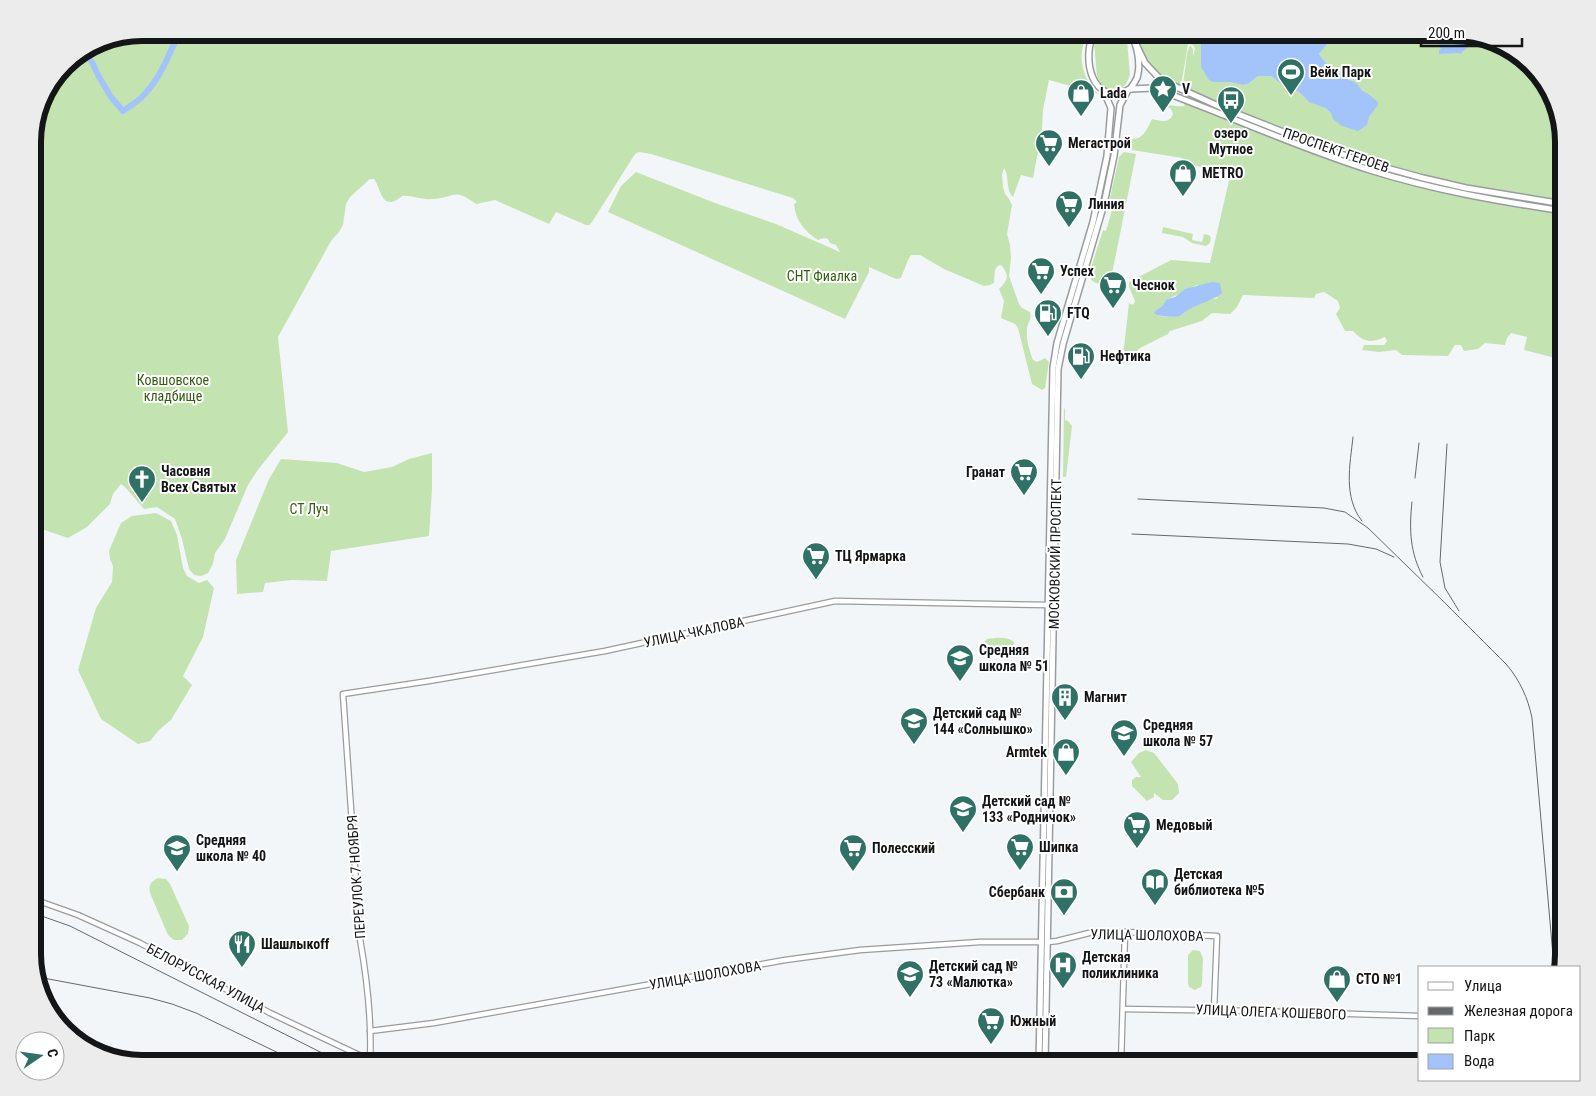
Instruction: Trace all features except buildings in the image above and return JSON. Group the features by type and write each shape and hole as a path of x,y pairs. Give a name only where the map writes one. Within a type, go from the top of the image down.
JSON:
{"main road":[{"name":"МОСКОВСКИЙ ПРОСПЕКТ","path":"1042,1055 1041,942 1058,369 1107,156 1111,108 1104,92 1098,88 1092,78 1089,62 1089,47 1091,41"},
{"name":"МОСКОВСКИЙ ПРОСПЕКТ","path":"1042,1055 1048,942 1050,662 1048,605 1053,368 1057,343 1098,227 1114,156 1120,105 1137,78 1135,42"},
{"name":"ПРОСПЕКТ ГЕРОЕВ","path":"1135,42 1145,63 1162,80 1225,109 1319,146 1361,161 1423,178 1475,190 1555,203"},
{"name":"ПРОСПЕКТ ГЕРОЕВ","path":"1104,92 1153,88 1293,143 1370,170 1427,186 1482,198 1555,210"},
{"path":"1041,942 1048,942"}],"street":[{"name":"УЛИЦА ЧКАЛОВА","path":"343,694 605,651 835,601 1048,605"},
{"name":"ПЕРЕУЛОК 7 НОЯБРЯ","path":"343,694 360,939 365,969 370,1031 370,1055"},
{"name":"БЕЛОРУССКАЯ УЛИЦА","path":"41,901 78,915 140,943 270,1013 358,1055"},
{"name":"УЛИЦА ШОЛОХОВА","path":"1048,942 1085,933 1125,932 1217,936 1214,1010"},
{"path":"1121,1055 1125,932"},
{"name":"УЛИЦА ШОЛОХОВА","path":"370,1031 434,1023 786,960 860,950 980,942 1041,942"},
{"name":"УЛИЦА ОЛЕГА КОШЕВОГО","path":"1123,1009 1418,1016"}],"green space":[{"path":"143,41 1085,41 1082,57 1084,73 1099,94 1049,80 1033,178 1021,175 1013,197 1009,190 1004,168 1002,174 1005,194 1012,205 1007,234 1011,258 1009,276 1019,304 1030,312 1031,317 1027,328 1027,337 1033,360 1037,362 1045,358 1049,362 1045,388 1042,390 1032,384 1018,328 1015,324 1001,318 1004,301 999,289 1007,275 1001,265 996,269 994,283 984,286 944,269 920,255 911,255 901,278 896,279 869,267 869,272 845,319 608,212 621,186 636,172 715,203 776,224 840,252 836,245 830,243 828,239 818,240 805,229 796,215 794,204 797,202 793,198 651,154 639,152 635,154 589,225 556,212 549,224 495,200 476,204 458,195 427,199 402,196 390,202 386,201 383,197 374,179 370,179 350,197 346,204 343,225 331,241 278,337 288,432 248,485 225,539 215,553 213,564 208,573 201,576 194,575 189,569 175,519 157,507 144,509 121,484 113,494 110,504 87,527 68,538 41,529 41,136 49,104 58,86 76,66 98,52 123,43"},
{"path":"1095,41 1127,41 1130,75 1122,88 1112,90 1103,86 1097,77"},
{"path":"1137,41 1206,41 1229,82 1243,85 1248,84 1258,76 1271,76 1284,86 1299,92 1307,100 1325,108 1331,113 1367,125 1367,120 1378,102 1325,62 1319,54 1330,41 1467,42 1486,47 1510,58 1530,76 1541,92 1547,104 1554,129 1555,358 1524,350 1527,337 1511,333 1505,345 1485,343 1478,349 1464,351 1461,345 1455,345 1448,356 1402,355 1396,350 1379,352 1362,350 1364,345 1384,345 1387,341 1385,337 1368,341 1353,331 1345,331 1336,314 1340,308 1338,301 1324,292 1316,294 1314,298 1243,295 1237,307 1230,314 1212,313 1202,321 1170,331 1168,334 1140,348 1122,365 1129,303 1133,305 1135,301 1129,287 1129,282 1171,260 1210,263 1230,176 1223,174 1223,168 1221,168 1220,174 1215,173 1216,169 1188,165 1182,158 1126,149 1122,145 1122,141 1142,136 1152,119 1167,121 1171,117 1173,114 1171,109 1163,104 1184,106 1188,94 1187,87 1183,85 1187,53 1190,45 1193,49 1193,56 1195,49 1193,45 1188,44 1181,86 1163,77 1147,61","holes":["1197,285 1218,298 1208,300 1188,309 1181,316 1167,317 1156,315 1155,312 1167,299"]},
{"path":"1124,152 1136,154 1110,284 1100,284 1094,282 1089,274 1103,230 1106,231 1114,203 1110,198 1119,157"},
{"path":"1163,227 1193,234 1192,240 1202,242 1204,234 1209,235 1211,238 1210,243 1206,246 1192,243 1183,237 1162,233"},
{"path":"1064,408 1065,420 1072,426 1066,477 1063,477"},
{"name":"СТ Луч","path":"432,453 429,536 331,551 327,581 292,580 265,583 263,592 237,594 236,560 269,479 281,459 337,463 364,472 392,467 409,459"},
{"path":"156,513 171,521 177,535 183,568 187,576 199,583 207,580 214,588 203,637 183,676 192,685 171,720 150,741 138,744 101,719 78,670 96,608 112,582 113,566 109,551 121,523 132,516"},
{"path":"1001,638 1011,640 1014,642 1013,652 1010,655 985,655 984,642 987,639"},
{"path":"1146,750 1154,753 1178,784 1179,793 1172,800 1163,800 1154,793 1154,797 1147,801 1132,786 1132,780 1136,777 1141,777 1131,762 1139,753"},
{"path":"158,878 166,879 170,884 189,926 188,934 182,940 174,940 168,935 150,893 149,888 151,884"},
{"path":"1193,950 1200,951 1203,958 1202,984 1201,987 1195,990 1189,987 1188,983 1188,955"}],"water":[{"name":"озеро Мутное","path":"1201,41 1330,41 1319,54 1325,62 1349,80 1355,82 1375,99 1378,105 1369,117 1367,125 1358,131 1342,126 1333,119 1331,113 1325,108 1309,102 1299,92 1284,86 1271,76 1258,76 1248,84 1243,85 1229,82 1213,82 1209,80 1201,67"},
{"path":"1438,41 1468,42 1468,47 1460,54 1439,54 1441,49"},
{"path":"1212,282 1220,283 1222,293 1215,298 1174,317 1156,315 1154,312 1167,299 1175,297 1185,289"}],"waterway":[{"path":"87,57 92,62 111,97 123,111 140,99 154,83 175,41"}],"railway":[{"path":"1353,437 1349,481 1350,491 1352,502 1362,521"},
{"path":"1415,478 1419,443"},
{"path":"1447,444 1440,562 1445,588 1459,611"},
{"path":"1138,499 1324,508 1345,512 1368,528 1507,665 1523,690 1532,718 1554,966"},
{"path":"1412,502 1413,550 1423,577"},
{"path":"1132,534 1348,544 1376,549 1394,557"},
{"path":"41,916 70,926 326,1055"},
{"path":"45,978 150,998 172,1004 196,1013 283,1055"}],"place":[{"name":"Вейк Парк","path":"1291,96"},
{"name":"V","path":"1163,113"},
{"name":"Lada","path":"1081,117"},
{"name":"озеро Мутное","path":"1231,124"},
{"name":"Мегастрой","path":"1049,167"},
{"name":"METRO","path":"1183,197"},
{"name":"Линия","path":"1069,228"},
{"name":"Успех","path":"1041,295"},
{"name":"Чеснок","path":"1113,309"},
{"name":"FTQ","path":"1048,337"},
{"name":"Нефтика","path":"1081,380"},
{"name":"Гранат","path":"1024,496"},
{"name":"Часовня Всех Святых","path":"142,503"},
{"name":"ТЦ Ярмарка","path":"816,580"},
{"name":"Средняя школа № 51","path":"960,682"},
{"name":"Магнит","path":"1065,721"},
{"name":"Детский сад № 144 «Солнышко»","path":"914,745"},
{"name":"Средняя школа № 57","path":"1124,757"},
{"name":"Armtek","path":"1066,776"},
{"name":"Детский сад № 133 «Родничок»","path":"963,833"},
{"name":"Медовый","path":"1137,849"},
{"name":"Шипка","path":"1020,871"},
{"name":"Средняя школа № 40","path":"177,872"},
{"name":"Полесский","path":"853,872"},
{"name":"Детская библиотека №5","path":"1155,906"},
{"name":"Сбербанк","path":"1064,916"},
{"name":"Шашлыкоff","path":"242,968"},
{"name":"Детская поликлиника","path":"1063,989"},
{"name":"Детский сад № 73 «Малютка»","path":"910,998"},
{"name":"СТО №1","path":"1337,1003"},
{"name":"Южный","path":"991,1045"}],"park label":[{"name":"СНТ Фиалка","path":"822,276"},
{"name":"Ковшовское кладбище","path":"173,388"}]}
